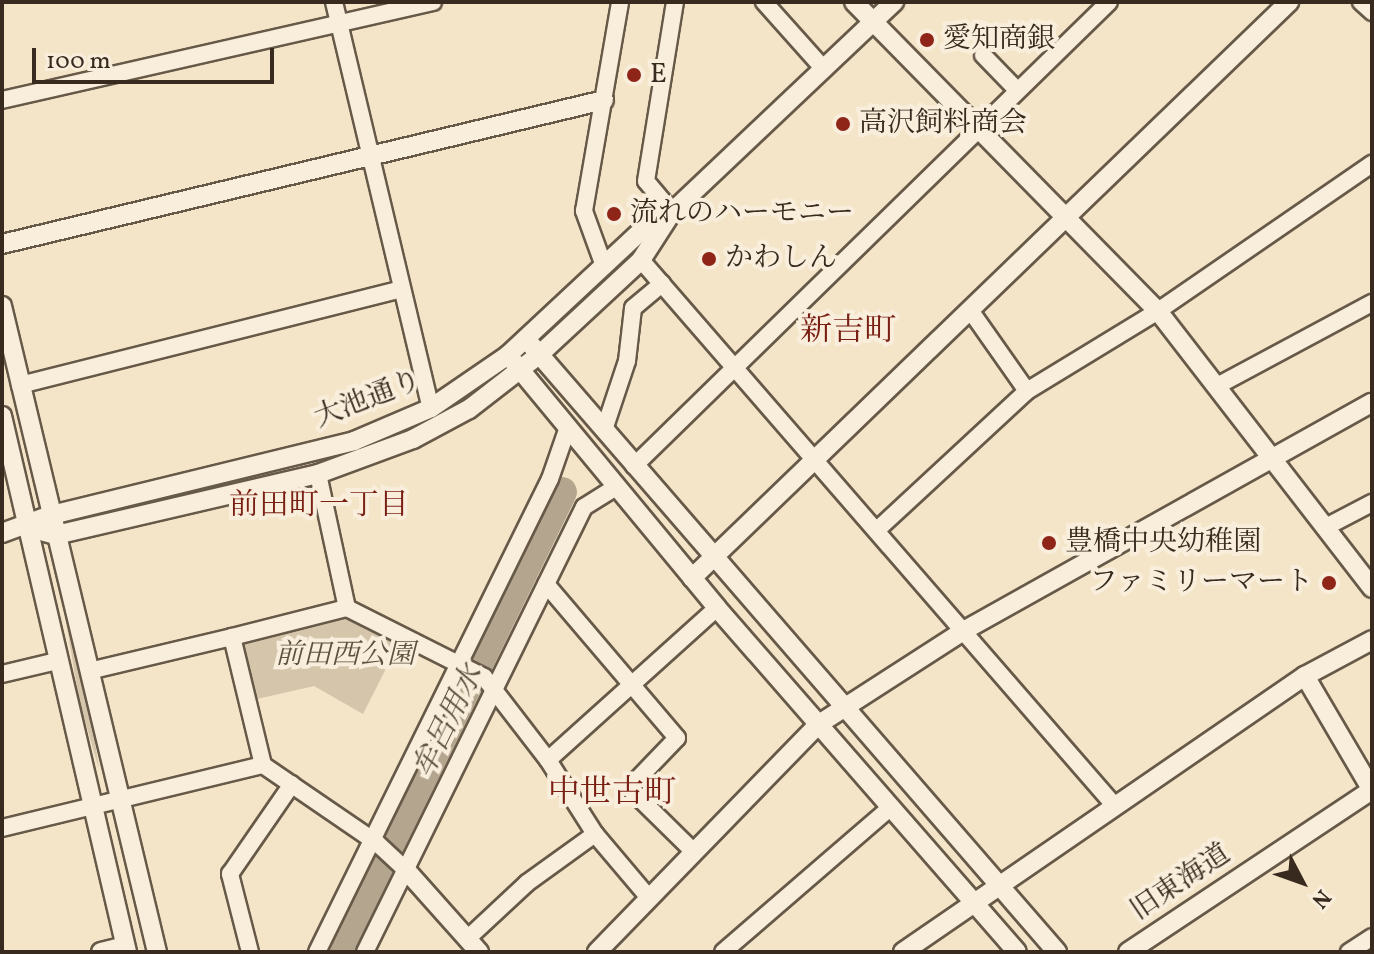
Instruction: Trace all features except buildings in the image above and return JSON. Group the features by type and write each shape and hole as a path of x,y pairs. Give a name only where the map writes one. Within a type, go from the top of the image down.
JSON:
{"street":[{"path":"334,2 399,290 431,408"},
{"path":"2,100 433,2"},
{"path":"604,266 584,211 620,2"},
{"path":"672,212 646,181 675,2"},
{"path":"764,2 824,69"},
{"path":"854,2 1158,311 1372,588"},
{"path":"894,2 672,212 641,260 540,354 514,363 717,608 1017,952"},
{"path":"634,466 732,365 1109,2"},
{"path":"692,578 1289,2"},
{"path":"1361,2 1372,12"},
{"path":"983,55 1016,89"},
{"path":"2,244 370,152 604,100"},
{"path":"877,530 1027,391 1158,311 1372,164"},
{"name":"大池通り","path":"26,527 56,535 318,474 440,426 514,363 526,339 640,232 672,212"},
{"path":"641,260 1114,805"},
{"path":"604,430 627,361 633,308 662,284"},
{"path":"20,385 399,290"},
{"path":"1217,386 1372,303"},
{"path":"2,306 157,952"},
{"path":"970,310 1027,391"},
{"path":"526,339 712,559 1057,952"},
{"name":"大池通り","path":"2,533 26,527 51,515 354,441 431,408 514,363"},
{"path":"597,952 819,724 965,630 1372,403"},
{"path":"2,416 126,949 101,952"},
{"path":"317,952 462,665 550,479 568,427"},
{"path":"318,474 347,608"},
{"path":"365,952 406,870 489,682 546,584 584,507 616,487"},
{"path":"1326,527 1372,503"},
{"path":"546,584 677,738 629,788 694,852"},
{"path":"89,671 347,608 462,665 489,682 548,760 595,834 649,898"},
{"path":"548,760 717,608"},
{"path":"232,637 263,765 391,855 473,945 527,883 595,834"},
{"path":"903,952 996,885 1305,676 1372,640"},
{"path":"2,674 57,661"},
{"name":"旧東海道","path":"1128,952 1372,790 1305,676"},
{"path":"2,828 263,765"},
{"path":"250,952 230,874 292,784"},
{"path":"723,952 891,807"},
{"path":"1349,952 1372,937"}],"green space":[{"path":"58,575 83,662 99,769 80,704"},
{"name":"前田西公園","path":"344,615 400,641 363,714 314,686 257,699 243,641"}],"waterway":[{"name":"牟呂用水","path":"337,952 562,492"}],"place":[{"name":"愛知商銀","path":"927,40"},
{"name":"E","path":"634,75"},
{"name":"高沢飼料商会","path":"843,124"},
{"name":"流れのハーモニー","path":"614,214"},
{"name":"かわしん","path":"709,259"},
{"name":"豊橋中央幼稚園","path":"1049,543"},
{"name":"ファミリーマート","path":"1329,583"}],"district":[{"name":"新吉町","path":"848,332"},
{"name":"前田町一丁目","path":"319,506"},
{"name":"中世古町","path":"612,794"}]}
